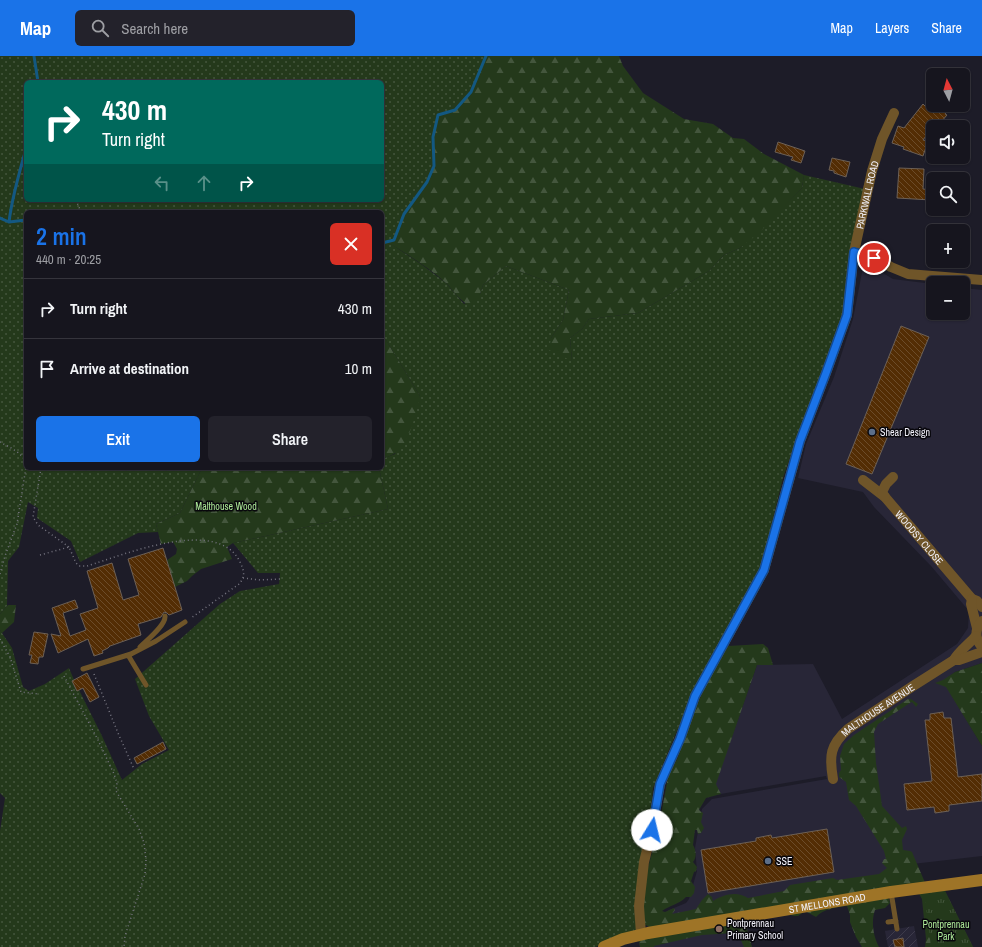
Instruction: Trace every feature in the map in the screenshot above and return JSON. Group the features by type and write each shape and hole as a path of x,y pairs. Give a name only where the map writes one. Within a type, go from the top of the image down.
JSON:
{"main road":[{"name":"ST MELLONS ROAD","path":"604,947 641,934 891,892 982,880"}],"street":[{"name":"PARKWALL ROAD","path":"641,934 639,906 644,862 652,830 660,784 680,739 695,696 764,570 800,441 847,315 854,252 873,169 882,139 894,113"},
{"path":"854,252 874,258 891,268 908,274 982,280"},
{"path":"885,497 882,492 886,484 893,477"},
{"name":"WOODSY CLOSE","path":"863,480 885,497 972,599 977,601 982,607"},
{"path":"972,599 971,604 979,628 978,642 982,648"},
{"name":"MALTHOUSE AVENUE","path":"833,779 831,756 835,743 840,736 906,690 954,660 979,628"},
{"name":"MALTHOUSE AVENUE","path":"954,660 959,660 982,652"}],"lane":[{"path":"136,651 163,624 166,619 165,616"},
{"path":"83,669 128,655 185,622"},
{"path":"128,655 146,685"},
{"path":"891,892 897,929"},
{"path":"888,922 896,921"}],"path":[{"path":"0,442 24,458"},
{"path":"0,574 4,556 17,524 26,470"},
{"path":"41,470 33,517 38,526 69,547 76,563 79,566 87,566 167,543 190,540 208,541 222,544 231,550 243,568 243,578 239,584 185,622"},
{"path":"40,555 69,547"},
{"path":"243,578 260,580 280,579"},
{"path":"0,639 10,657 21,692 39,694"},
{"path":"92,666 134,770"},
{"path":"64,676 98,740 114,774 117,783 116,791 140,829 144,843 146,860 145,874 126,930 124,947"}],"shaded area":[{"path":"864,262 893,279 926,283 926,320 970,320 970,289 982,290 982,663 955,672 943,681 982,746 982,856 895,866 887,878 659,918 669,910 686,903 689,899 697,871 695,848 702,809 712,799 827,779 826,776 709,796 729,745 757,665 813,664 842,719 957,644 968,628 969,611 931,566 874,507 863,492 798,478 806,444 834,377 853,319"},
{"name":"Pontprennau Primary School","path":"743,920 752,947 640,947 639,943 642,938"},
{"path":"914,926 918,947 888,947 885,931"}],"green space":[{"path":"0,56 486,56 471,92 433,137 434,166 427,182 404,214 394,240 388,242 446,283 464,304 480,294 483,285 506,266 569,290 563,320 551,338 572,361 570,338 582,329 589,319 638,313 709,271 724,255 740,248 802,188 804,175 865,189 845,312 783,478 762,563 755,579 689,702 653,788 649,829 633,931 595,947 0,947 0,831 5,798 0,793 0,630 12,648 23,687 29,691 45,684 69,668 76,690 79,690 122,780 142,764 169,750 149,716 135,679 220,604 240,591 279,584 280,573 258,573 233,543 388,509 379,470 384,470 384,458 395,454 420,396 384,338 384,210 24,210 24,470 201,470 180,513 156,524 158,532 138,533 80,562 71,541 37,518 38,508 28,502 19,547 8,561 7,606 0,614"},
{"path":"486,56 619,56 623,66 643,93 684,119 713,124 733,138 744,139 764,154 804,175 802,188 759,233 740,248 724,255 709,271 638,313 589,319 582,329 570,338 572,361 549,350 551,338 563,320 569,290 506,266 483,285 480,294 471,306 460,299 446,283 432,272 387,242 394,240 404,214 427,182 434,166 433,137 438,115 455,110 471,92"},
{"path":"384,338 420,396 418,407 408,436 403,446 384,458"},
{"name":"Malthouse Wood","path":"201,470 379,470 388,509 233,543 227,547 232,559 201,569 187,581 175,587 167,560 176,554 177,549 173,542 161,544 156,524 180,513"},
{"path":"8,605 16,605 14,622 2,633 0,630 0,614"},
{"path":"763,644 768,648 773,665 757,665 716,784 721,794 706,798 699,810 703,813 701,822 704,828 701,833 698,834 697,830 695,830 693,845 696,856 693,862 697,867 691,881 695,887 694,893 691,897 686,897 680,902 662,911 665,912 674,908 675,910 672,914 696,909 708,894 712,897 713,901 730,894 748,898 784,891 790,885 833,878 837,880 879,874 887,868 882,863 884,859 886,859 884,851 856,806 849,800 846,782 839,777 841,770 840,756 844,744 854,735 908,699 911,699 918,704 916,707 912,702 910,703 878,724 874,732 876,763 882,806 902,828 906,826 907,829 902,840 903,850 912,852 926,885 884,896 889,899 890,903 885,908 875,910 873,919 874,933 879,947 862,947 850,922 850,915 847,906 826,910 816,917 805,911 798,916 787,914 749,921 746,925 752,947 744,947 740,938 735,933 702,935 654,947 640,947 639,941 654,930 646,925 633,931 638,874 646,875 658,831 668,777 678,757 690,722 703,691 728,646"},
{"path":"982,663 982,746 946,687 935,683 943,680 955,672"},
{"name":"Pontprennau Park","path":"944,889 973,947 925,947 926,939 922,899 917,890"},
{"name":"Pontprennau Park","path":"944,889 973,947 931,947 924,890"}],"building":[{"path":"923,104 926,107 926,112 947,112 945,114 947,115 943,120 926,120 926,136 923,140 926,141 926,147 923,156 903,149 904,147 892,143 898,126 904,128"},
{"path":"778,142 805,151 801,163 791,160 793,157 775,152"},
{"path":"832,158 850,162 846,177 829,170"},
{"path":"899,168 924,169 923,189 926,189 926,200 897,198"},
{"path":"901,326 929,337 872,474 846,464"},
{"path":"163,548 182,610 169,615 164,612 161,617 138,624 141,635 110,646 102,651 103,653 94,656 88,639 58,653 51,634 61,636 52,608 75,600 78,608 63,613 70,636 86,630 80,614 98,608 87,571 112,563 123,600 139,595 128,559"},
{"path":"34,632 48,634 43,657 39,657 38,664 30,663 32,655 29,655"},
{"path":"87,673 99,697 90,702 83,688 77,691 72,681"},
{"path":"943,712 944,718 951,718 958,777 982,774 982,801 949,805 949,811 935,813 934,807 907,810 904,784 932,781 925,720 930,720 930,714"},
{"path":"163,742 166,749 137,764 134,758"},
{"path":"827,829 834,872 708,893 701,850 756,841 756,838 771,835 772,838"},
{"path":"903,938 904,947 895,947 893,940"}],"waterway":[{"path":"34,56 38,80"},
{"path":"384,242 394,240 404,214 427,182 434,166 433,137 438,115 455,110 471,92 486,56"},
{"path":"9,222 18,176 24,156"},
{"path":"0,218 9,222 24,220"}],"place":[{"name":"Shear Design","path":"872,432"},
{"name":"SSE","path":"768,861"},
{"name":"Pontprennau Primary School","path":"719,929"}],"route":[{"path":"652,830 660,784 680,739 695,696 764,570 800,441 847,315 850,300 854,252 874,258"}]}
